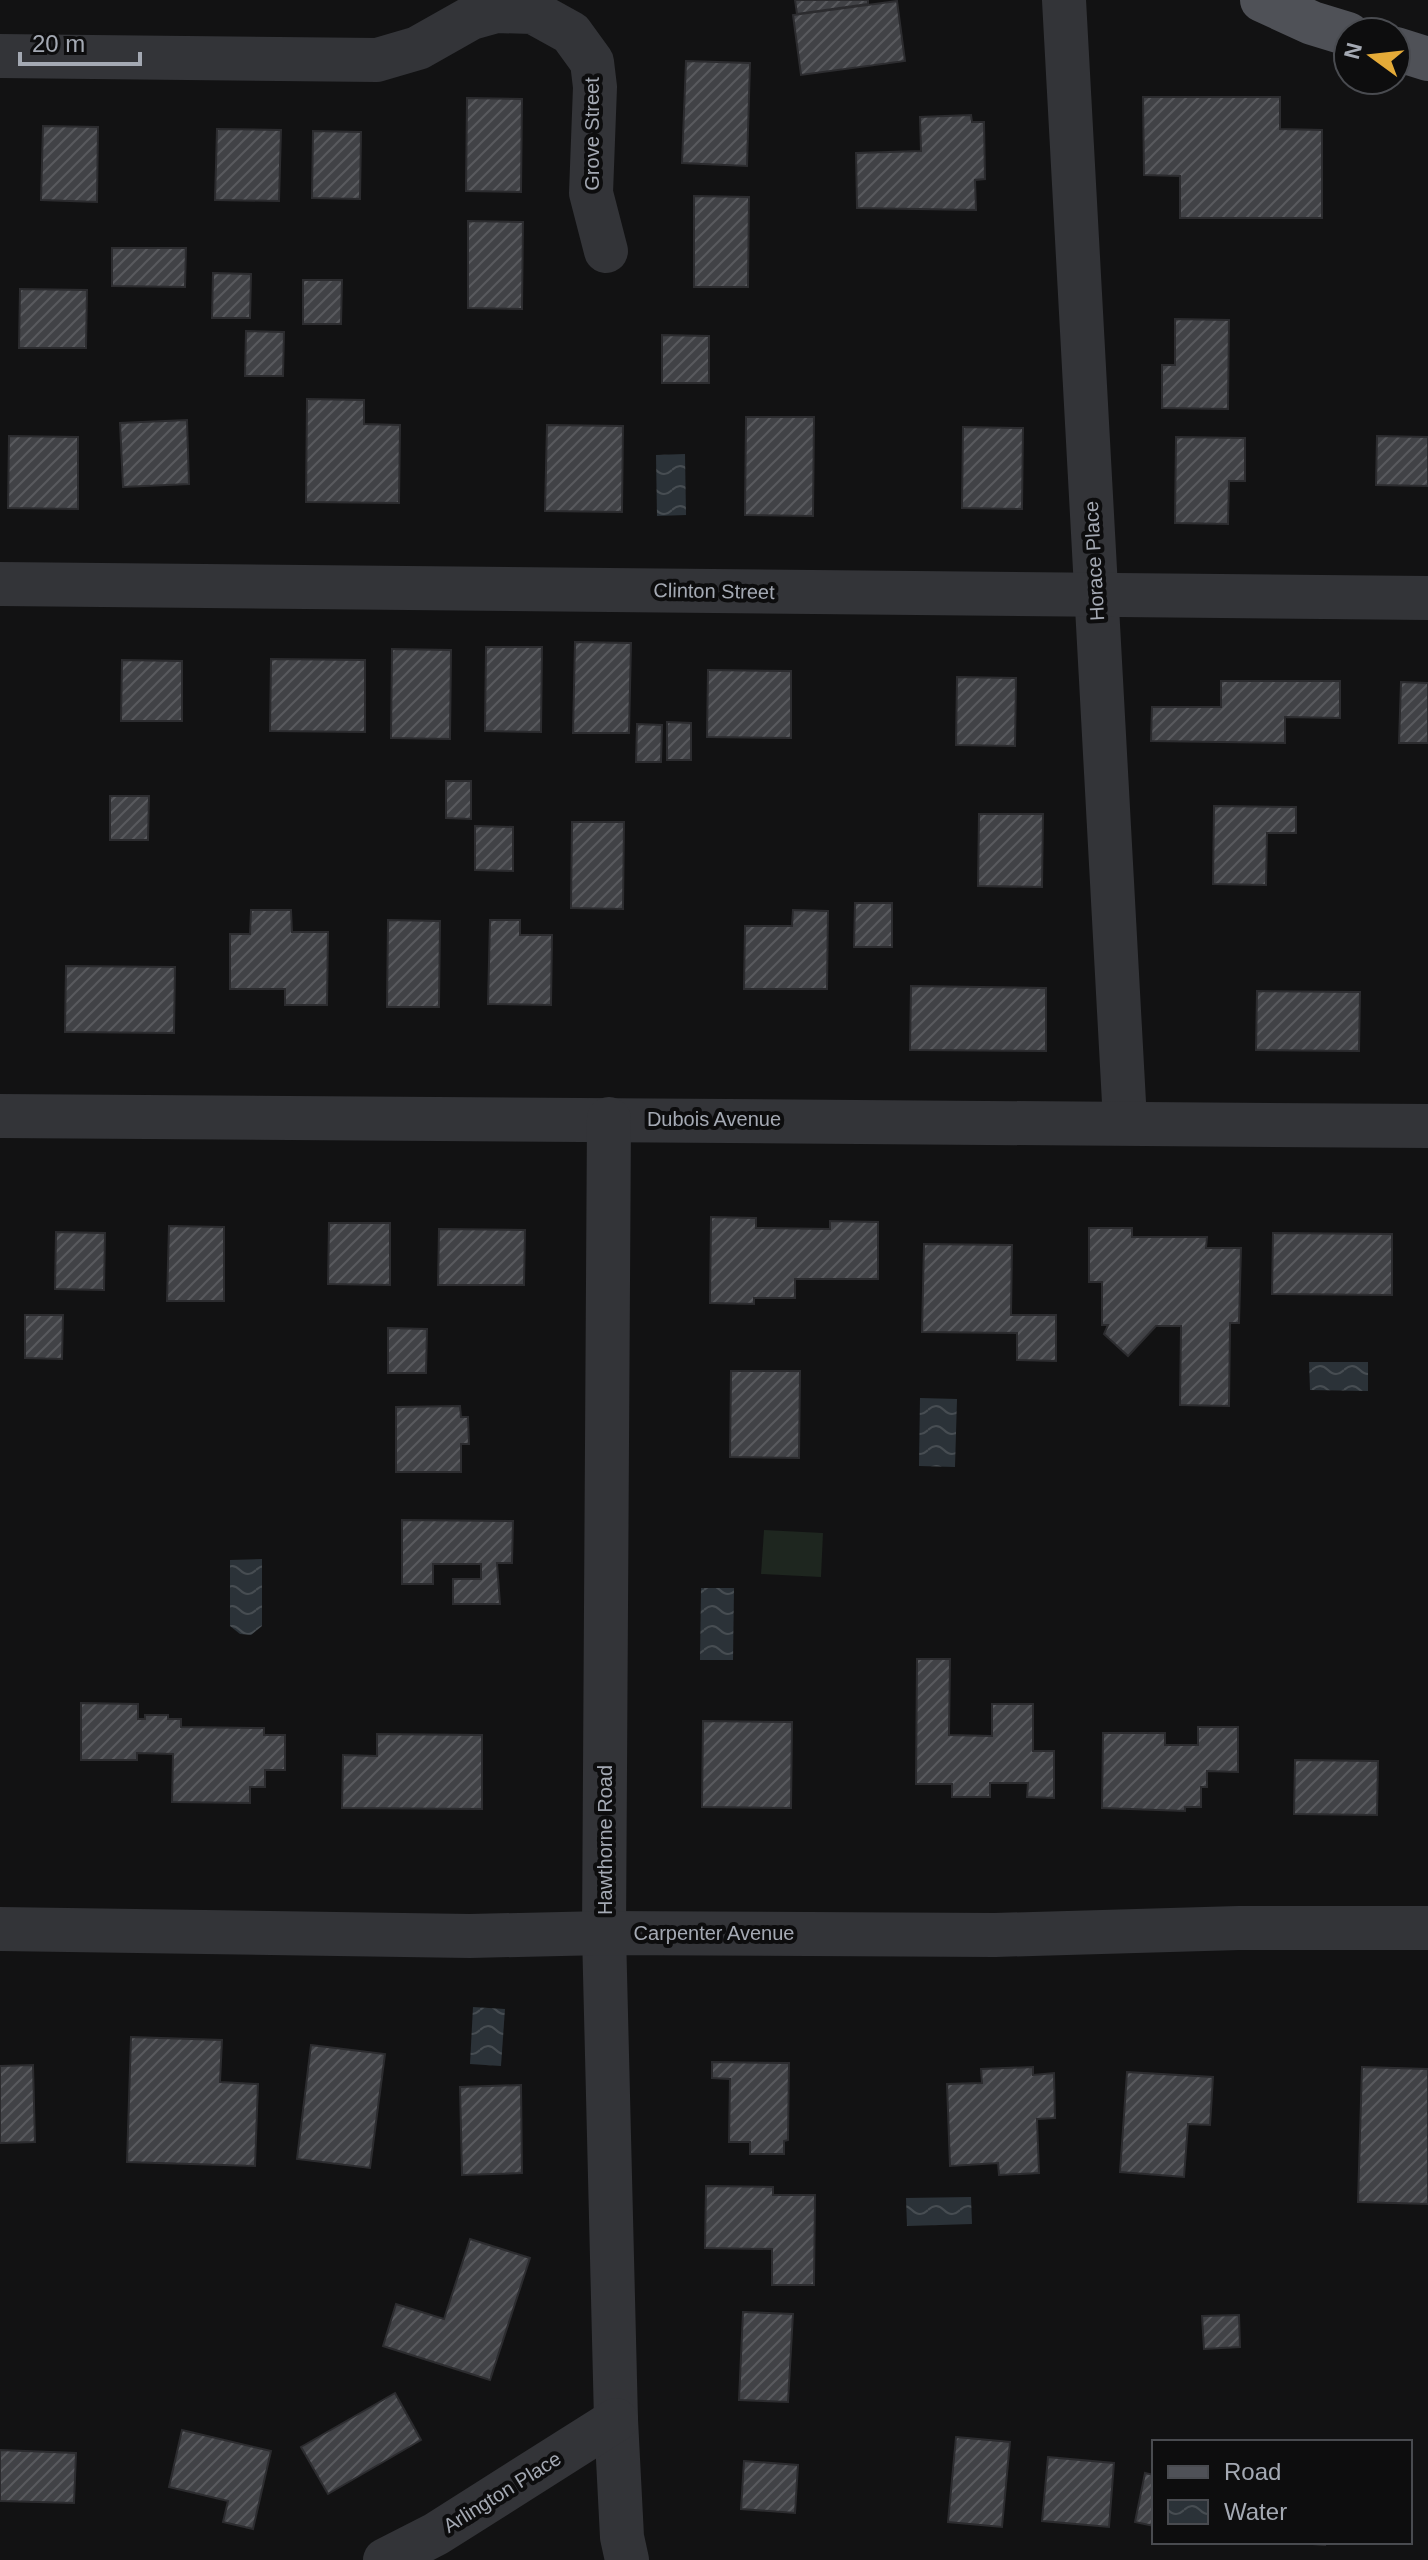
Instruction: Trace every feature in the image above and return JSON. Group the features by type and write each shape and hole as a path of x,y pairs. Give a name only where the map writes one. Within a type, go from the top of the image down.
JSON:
{"main road":[{"path":"1275,2 1312,23 1332,29"}],"street":[{"name":"Horace Place","path":"1064,0 1125,1121"},
{"name":"Grove Street","path":"0,56 377,60 418,48 471,18 496,11 533,12 571,33 592,62 595,87 591,193 606,251"},
{"name":"Clinton Street","path":"0,584 1428,598"},
{"name":"Dubois Avenue","path":"0,1116 1125,1121 1428,1126"},
{"name":"Hawthorne Road","path":"609,1119 604,1933 616,2420 622,2537 627,2560"},
{"name":"Carpenter Avenue","path":"0,1929 470,1936 604,1933 995,1935 1239,1928 1428,1928"},
{"name":"Arlington Place","path":"385,2560 436,2534 616,2420"}],"shaded area":[{"path":"764,1530 823,1533 821,1577 761,1574"}],"water":[{"path":"685,454 686,515 657,516 656,455"},
{"path":"1309,1362 1368,1362 1368,1391 1310,1390"},
{"path":"920,1398 957,1399 955,1467 919,1466"},
{"path":"262,1559 262,1626 251,1635 240,1634 230,1626 230,1560"},
{"path":"701,1588 734,1588 733,1660 700,1660"},
{"path":"473,2007 505,2009 501,2066 470,2064"},
{"path":"971,2197 972,2224 907,2226 906,2198"}],"building":[{"path":"795,0 868,0 868,4 797,14"},
{"path":"897,1 905,61 801,75 793,15"},
{"path":"686,61 750,63 747,166 682,163"},
{"path":"1143,97 1280,97 1280,129 1322,130 1322,218 1180,218 1180,176 1144,175"},
{"path":"467,98 522,99 521,192 466,191"},
{"path":"971,115 972,122 984,122 985,179 975,180 976,210 857,208 856,153 921,151 920,117"},
{"path":"43,126 98,127 97,202 41,200"},
{"path":"217,129 281,130 279,201 215,200"},
{"path":"313,131 361,132 360,199 312,198"},
{"path":"694,196 749,197 748,287 694,287"},
{"path":"468,221 523,222 522,309 468,308"},
{"path":"112,248 186,248 185,287 112,286"},
{"path":"213,273 251,274 250,318 212,318"},
{"path":"303,280 342,280 341,324 303,324"},
{"path":"20,289 87,290 86,348 19,348"},
{"path":"1175,319 1229,320 1228,409 1162,408 1162,365 1175,365"},
{"path":"246,331 284,332 283,376 245,376"},
{"path":"662,335 709,336 709,383 662,383"},
{"path":"307,399 364,400 364,424 400,425 399,503 306,502"},
{"path":"746,417 814,417 813,516 745,515"},
{"path":"187,420 189,484 123,487 120,423"},
{"path":"547,425 623,426 622,512 545,511"},
{"path":"963,427 1023,428 1022,509 962,508"},
{"path":"9,436 78,437 78,509 8,508"},
{"path":"1377,436 1428,437 1428,486 1376,485"},
{"path":"1176,437 1245,438 1245,481 1229,481 1228,524 1175,523"},
{"path":"575,642 631,643 629,733 573,733"},
{"path":"486,647 542,647 541,732 485,731"},
{"path":"392,649 451,650 450,739 391,738"},
{"path":"271,659 365,660 365,732 270,731"},
{"path":"122,660 182,661 182,721 121,721"},
{"path":"708,670 791,671 791,738 707,737"},
{"path":"957,677 1016,678 1015,746 956,745"},
{"path":"1221,681 1340,681 1340,718 1285,717 1285,743 1151,741 1152,707 1221,707"},
{"path":"1401,682 1428,683 1428,743 1399,743"},
{"path":"667,722 691,723 691,760 667,760"},
{"path":"637,724 662,725 661,762 636,762"},
{"path":"446,781 471,781 471,819 446,818"},
{"path":"110,796 149,796 148,840 110,840"},
{"path":"1214,806 1296,807 1296,833 1267,833 1266,885 1213,884"},
{"path":"979,814 1043,814 1042,887 978,886"},
{"path":"572,822 624,822 623,909 571,908"},
{"path":"475,826 513,827 513,871 475,870"},
{"path":"855,903 892,903 892,947 854,947"},
{"path":"251,910 291,910 292,932 328,932 327,1005 285,1005 285,989 230,989 230,934 250,934"},
{"path":"793,910 828,911 827,989 744,989 745,926 792,926"},
{"path":"388,920 440,921 439,1007 387,1007"},
{"path":"490,920 520,920 520,935 552,935 551,1005 488,1004"},
{"path":"66,966 175,967 174,1033 65,1032"},
{"path":"911,986 1046,988 1046,1051 910,1050"},
{"path":"1257,991 1360,992 1359,1051 1256,1050"},
{"path":"711,1217 756,1218 756,1228 830,1229 830,1221 878,1222 878,1279 795,1279 795,1298 754,1298 754,1304 710,1303"},
{"path":"329,1223 390,1223 390,1285 328,1284"},
{"path":"169,1226 224,1227 224,1301 167,1301"},
{"path":"1089,1228 1132,1228 1132,1237 1207,1237 1206,1248 1241,1248 1239,1323 1230,1323 1229,1406 1180,1405 1181,1326 1156,1326 1128,1356 1104,1334 1108,1325 1102,1325 1102,1282 1089,1282"},
{"path":"439,1229 525,1230 524,1285 438,1285"},
{"path":"56,1232 105,1233 104,1290 55,1289"},
{"path":"1273,1233 1392,1234 1392,1295 1272,1294"},
{"path":"924,1244 1012,1245 1011,1315 1056,1315 1056,1361 1017,1360 1017,1333 922,1332"},
{"path":"25,1315 63,1315 62,1359 25,1358"},
{"path":"388,1328 427,1329 426,1373 388,1373"},
{"path":"731,1371 800,1371 799,1458 730,1457"},
{"path":"460,1406 461,1417 468,1417 469,1444 461,1444 461,1472 396,1472 396,1407"},
{"path":"402,1520 513,1521 512,1563 497,1563 500,1604 453,1604 453,1579 481,1579 481,1564 433,1564 433,1584 402,1584"},
{"path":"917,1659 950,1659 949,1735 992,1736 992,1704 1033,1704 1033,1751 1054,1751 1054,1798 1027,1797 1028,1783 990,1783 990,1797 952,1797 952,1784 916,1784"},
{"path":"81,1703 138,1704 138,1719 145,1719 145,1715 168,1715 168,1719 181,1719 181,1727 264,1728 264,1735 285,1735 285,1770 265,1770 265,1787 250,1787 250,1803 172,1802 173,1754 137,1753 137,1760 81,1760"},
{"path":"703,1721 792,1722 791,1808 702,1807"},
{"path":"1198,1727 1238,1727 1238,1772 1207,1771 1207,1787 1201,1787 1201,1807 1185,1807 1185,1811 1102,1808 1103,1733 1165,1733 1165,1745 1198,1745"},
{"path":"377,1734 482,1735 482,1809 342,1808 343,1755 377,1756"},
{"path":"1295,1760 1378,1761 1377,1815 1294,1814"},
{"path":"131,2037 222,2040 220,2082 258,2084 255,2166 127,2162"},
{"path":"311,2045 385,2054 370,2168 297,2159"},
{"path":"712,2062 789,2063 788,2140 784,2141 784,2154 750,2154 750,2142 729,2142 730,2079 712,2078"},
{"path":"33,2065 35,2142 0,2143 0,2066"},
{"path":"1033,2067 1033,2075 1054,2073 1055,2118 1037,2119 1039,2173 999,2175 998,2163 950,2166 947,2084 982,2083 981,2069"},
{"path":"1362,2067 1428,2069 1428,2204 1358,2202"},
{"path":"1127,2072 1213,2077 1210,2125 1188,2124 1184,2177 1120,2172"},
{"path":"521,2085 522,2173 462,2175 460,2087"},
{"path":"706,2186 773,2187 773,2195 815,2195 814,2285 772,2285 772,2249 705,2248"},
{"path":"470,2239 530,2258 490,2380 383,2346 396,2304 444,2319"},
{"path":"743,2312 793,2314 788,2402 739,2400"},
{"path":"1239,2315 1240,2347 1204,2349 1202,2316"},
{"path":"395,2393 421,2440 328,2494 301,2447"},
{"path":"182,2430 271,2451 253,2529 223,2522 228,2501 169,2487"},
{"path":"956,2437 1010,2442 1002,2527 948,2522"},
{"path":"0,2450 76,2453 74,2503 0,2501"},
{"path":"1048,2457 1114,2463 1109,2527 1042,2521"},
{"path":"744,2461 798,2465 795,2513 741,2509"},
{"path":"1145,2473 1152,2475 1152,2526 1135,2522"}]}
